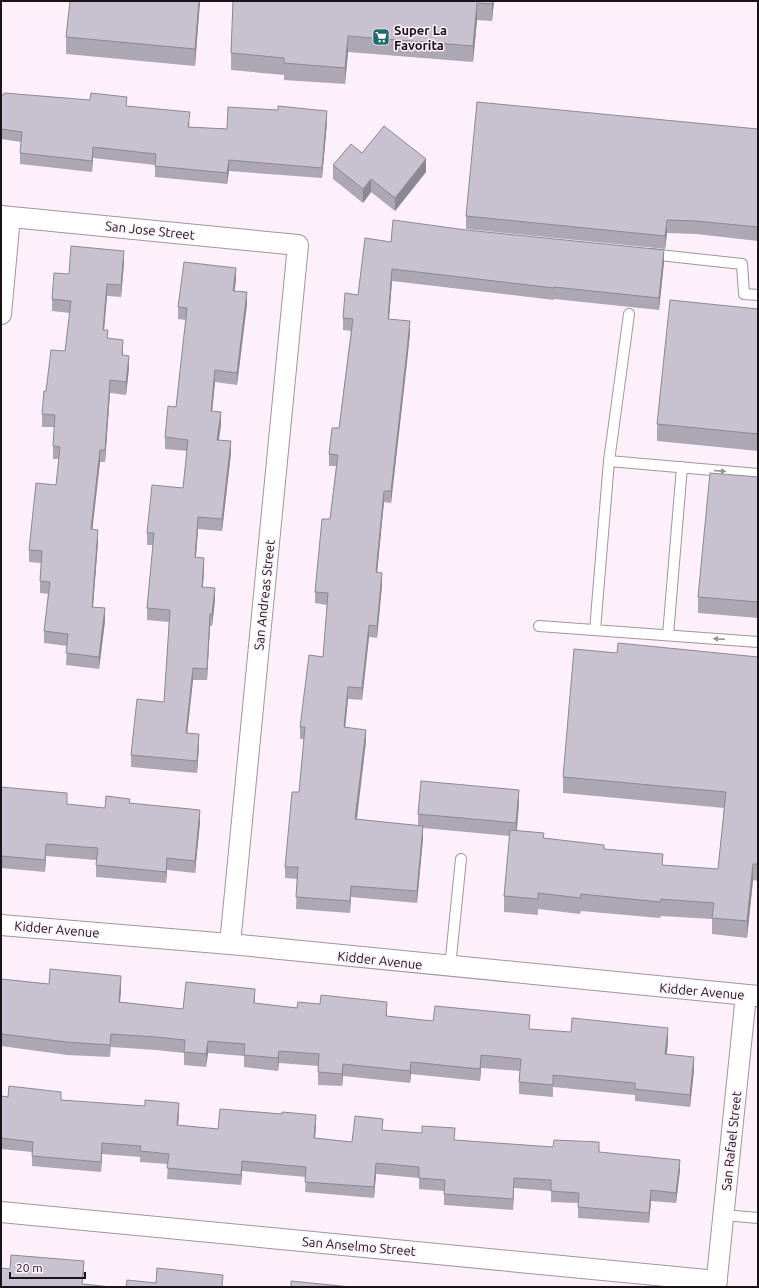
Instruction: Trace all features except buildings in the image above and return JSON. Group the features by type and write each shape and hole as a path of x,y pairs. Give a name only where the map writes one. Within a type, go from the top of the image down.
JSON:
{"street":[{"name":"San Jose Street","path":"5,216 298,245"},
{"path":"1,314 5,216"},
{"name":"San Andreas Street","path":"230,944 298,245"},
{"name":"Kidder Avenue","path":"1,925 230,944 752,996"},
{"name":"San Rafael Street","path":"716,1284 752,996"},
{"name":"San Anselmo Street","path":"1,1212 716,1284"}],"lane":[{"path":"640,253 742,264 744,294 758,295"},
{"path":"596,630 609,461 629,314"},
{"path":"609,461 758,474"},
{"path":"668,635 682,468"},
{"path":"539,626 758,642"},
{"path":"450,967 461,859"},
{"path":"724,1215 758,1218"}],"place":[{"name":"Super La Favorita","path":"381,37"}]}
